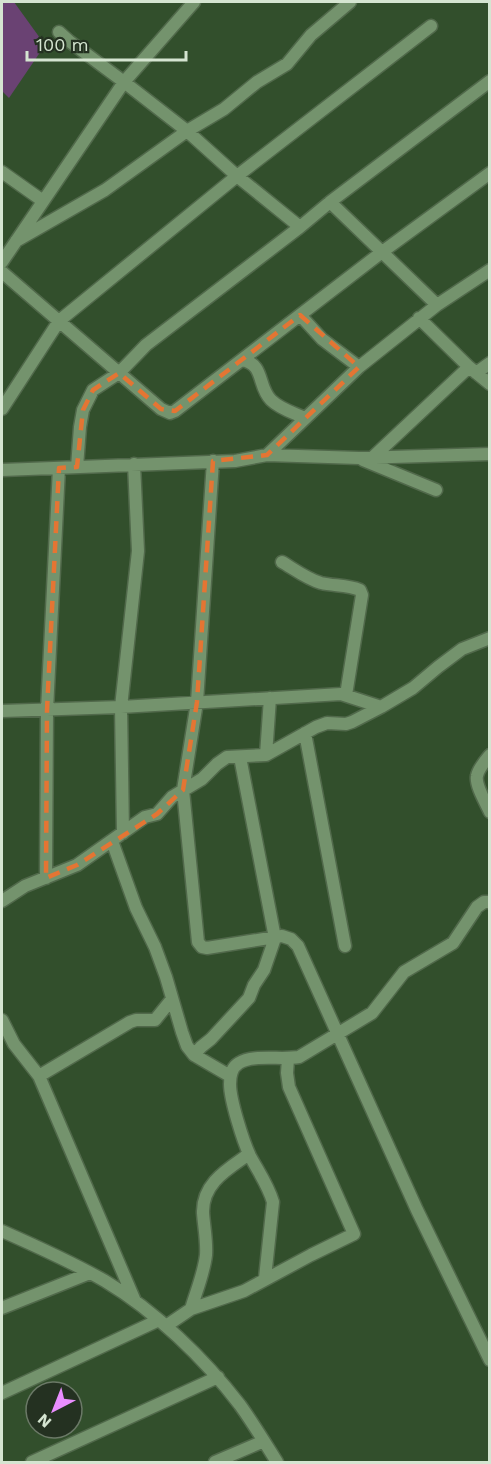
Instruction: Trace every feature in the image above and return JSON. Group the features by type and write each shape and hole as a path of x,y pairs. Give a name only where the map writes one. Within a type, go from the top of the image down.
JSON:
{"street":[{"path":"2,262 9,244 43,201 124,81 194,2"},
{"path":"9,244 105,190 187,131 224,109 257,82 287,63 311,35 350,2"},
{"path":"2,409 59,321 237,176 431,26"},
{"path":"59,32 187,131 237,176 300,227"},
{"path":"77,466 83,410 93,390 119,373 147,345 489,81"},
{"path":"2,172 43,201"},
{"path":"2,272 161,409 170,413 489,173"},
{"path":"330,202 437,305"},
{"path":"267,455 359,367 419,318 489,270"},
{"path":"300,315 322,339 359,367"},
{"path":"419,318 489,384"},
{"path":"242,360 254,364 265,393 271,401 305,418"},
{"path":"372,458 472,370 489,363"},
{"path":"2,470 235,461 267,455 372,458 489,454"},
{"path":"359,458 436,490"},
{"path":"213,461 197,702 183,789 198,942 202,947 207,948 288,937 298,946 417,1210 489,1360"},
{"path":"123,833 122,707 138,551 134,464"},
{"path":"46,878 47,710 59,468"},
{"path":"282,562 313,580 360,590 362,595 346,695"},
{"path":"2,901 25,886 77,865 145,817 157,814 172,796 202,779 227,757 266,755 327,723 352,722 413,688 462,649 489,638"},
{"path":"2,711 122,707 341,694 381,707"},
{"path":"266,755 270,698"},
{"path":"305,733 345,946"},
{"path":"489,756 476,777 489,812"},
{"path":"194,1055 249,998 264,970 275,938 240,757"},
{"path":"112,841 136,909 159,957 187,1046 194,1055 231,1076"},
{"path":"265,1278 273,1202 249,1154 238,1122 230,1085 231,1076 237,1064 252,1059 299,1057 338,1035 372,1013 404,972 453,943 477,907 484,902 489,902"},
{"path":"39,1076 130,1022 155,1020 172,999"},
{"path":"2,1020 14,1044 39,1076 136,1302"},
{"path":"2,1393 192,1310 244,1291 265,1278 354,1234 290,1087 288,1059"},
{"path":"192,1310 206,1259 204,1198 218,1176 249,1154"},
{"path":"2,1230 90,1273 136,1302 163,1323 218,1377 277,1462"},
{"path":"2,1308 90,1273"},
{"path":"32,1462 218,1377"},
{"path":"215,1462 264,1441"}],"highlighted area":[{"path":"300,315 359,367 267,455 213,461 197,702 183,790 157,814 77,865 46,878 47,710 59,468 77,467 83,410 93,390 119,373 161,409 175,411"}],"shaded area":[{"path":"2,2 14,2 45,45 9,98 2,91"}]}
